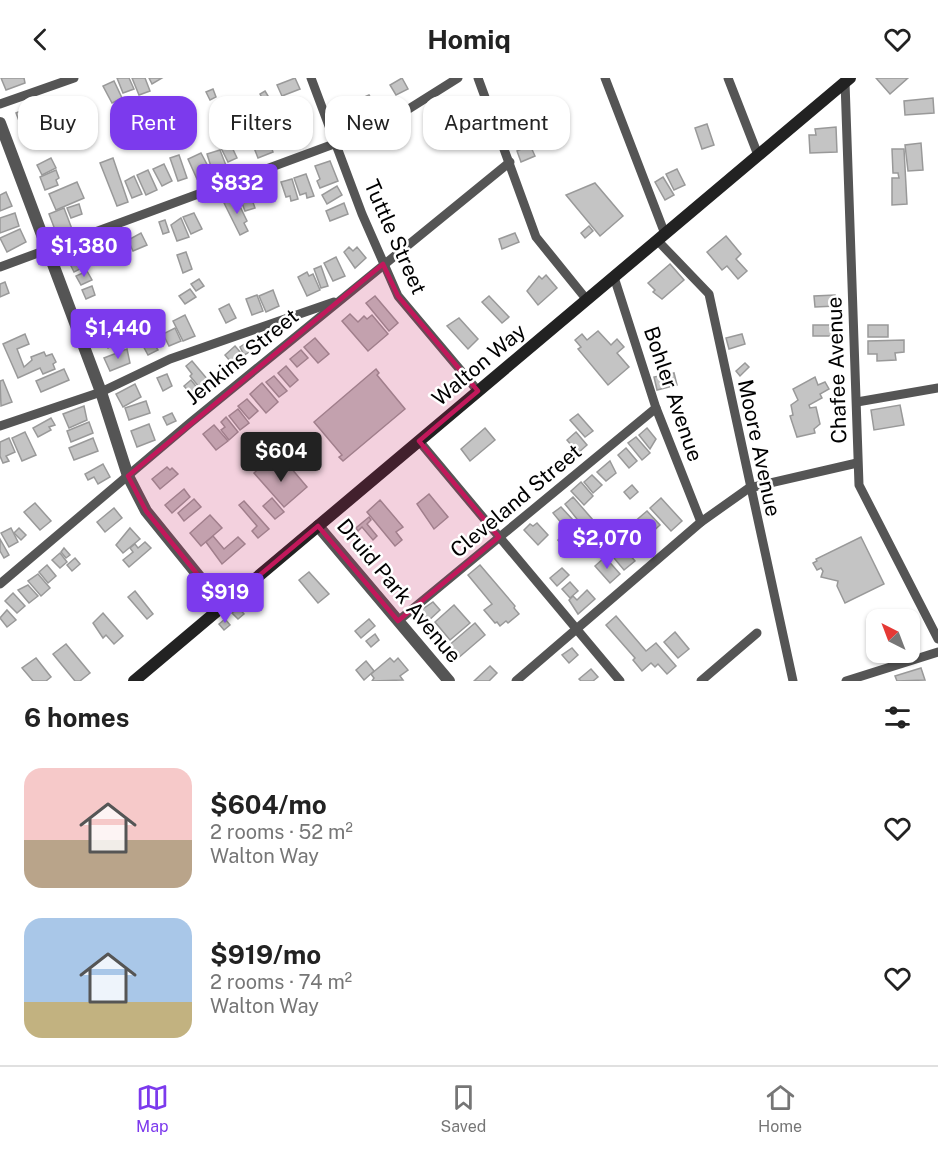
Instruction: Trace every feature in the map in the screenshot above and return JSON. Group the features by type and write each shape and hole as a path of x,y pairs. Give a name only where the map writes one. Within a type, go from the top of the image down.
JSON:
{"main road":[{"name":"Walton Way","path":"134,681 848,80"}],"street":[{"path":"0,104 74,78"},
{"name":"Tuttle Street","path":"311,78 325,113"},
{"path":"411,108 458,78"},
{"path":"478,78 536,237 587,300"},
{"name":"Moore Avenue","path":"605,78 661,237 709,294 749,488 793,681"},
{"path":"728,78 758,155"},
{"name":"Chafee Avenue","path":"848,80 859,485 938,639"},
{"path":"0,123 101,392 128,476 146,511 223,606"},
{"path":"0,267 325,147"},
{"name":"Tuttle Street","path":"340,150 383,264 398,296 478,392"},
{"name":"Jenkins Street","path":"0,584 383,264 510,162"},
{"name":"Bohler Avenue","path":"614,277 656,408 701,522"},
{"path":"0,426 101,392 170,359 341,299"},
{"path":"856,402 938,388"},
{"name":"Cleveland Street","path":"398,621 656,408"},
{"path":"419,441 620,681"},
{"path":"516,681 701,522 749,488 857,463"},
{"name":"Druid Park Avenue","path":"318,526 449,681"},
{"path":"701,681 757,633"},
{"path":"846,681 938,652"}],"highlighted area":[{"path":"383,264 398,296 478,391 419,441 499,537 398,621 318,526 223,606 146,511 128,476"}],"building":[{"path":"1,78 24,78 25,83 6,90"},
{"path":"117,78 129,78 134,89 123,93"},
{"path":"132,78 145,78 150,91 139,95"},
{"path":"149,78 162,78 152,84"},
{"path":"295,78 300,89 282,96 277,85"},
{"path":"402,78 408,89 396,95 390,85"},
{"path":"876,78 908,78 890,94"},
{"path":"114,81 121,96 110,96 110,99 103,86"},
{"path":"213,89 216,96 209,96 209,98 206,92"},
{"path":"265,91 268,96 261,96 260,94"},
{"path":"933,98 934,113 905,115 904,101"},
{"path":"707,124 714,145 702,149 695,128"},
{"path":"836,127 837,152 810,153 809,135 816,135 815,129"},
{"path":"921,143 923,170 908,171 905,145"},
{"path":"892,149 904,149 907,204 892,205 892,178 899,178 898,173 893,173"},
{"path":"220,150 227,168 213,173 207,154"},
{"path":"222,150 233,150 237,158 228,162"},
{"path":"255,150 272,150 273,152 258,158"},
{"path":"532,150 535,156 521,162 517,151"},
{"path":"201,153 211,172 197,179 188,159"},
{"path":"179,155 187,178 178,181 170,158"},
{"path":"51,158 56,168 42,175 37,165"},
{"path":"113,158 128,202 117,206 100,163"},
{"path":"330,161 338,181 320,188 317,181 320,179 315,166"},
{"path":"164,164 172,181 162,186 153,169"},
{"path":"677,169 685,185 674,190 666,174"},
{"path":"56,170 59,178 56,180 58,185 45,190 40,177"},
{"path":"148,170 157,190 146,195 137,175"},
{"path":"306,174 314,196 307,198 306,193 300,195 294,178"},
{"path":"134,176 142,194 132,198 125,181"},
{"path":"663,177 674,195 665,200 655,182"},
{"path":"292,179 298,199 291,201 290,196 286,197 281,182"},
{"path":"77,182 84,198 56,210 49,194"},
{"path":"595,183 623,216 600,236 566,195"},
{"path":"337,186 342,195 327,204 322,195"},
{"path":"6,192 12,206 0,211 0,195"},
{"path":"250,194 255,208 245,211 240,198"},
{"path":"236,198 247,221 244,223 248,231 240,235 224,203"},
{"path":"344,203 348,214 330,221 326,211"},
{"path":"79,204 82,214 71,218 67,208"},
{"path":"64,208 72,229 57,235 49,214"},
{"path":"15,213 19,226 0,233 0,218"},
{"path":"194,213 202,229 191,234 183,217"},
{"path":"181,218 189,237 177,241 171,225"},
{"path":"165,220 169,232 163,234 159,222"},
{"path":"589,226 593,231 585,238 581,233"},
{"path":"20,229 26,242 7,252 0,238"},
{"path":"141,233 147,245 133,251 128,240"},
{"path":"515,233 519,242 502,249 499,239"},
{"path":"726,236 741,254 736,259 747,271 738,279 727,266 722,270 707,252"},
{"path":"105,243 110,254 103,257 98,246"},
{"path":"349,247 353,251 357,247 366,258 355,268 344,252"},
{"path":"82,248 83,251 88,249 90,253 65,262 63,255"},
{"path":"186,252 192,269 183,273 177,255"},
{"path":"84,256 88,265 74,272 69,262"},
{"path":"336,257 345,276 333,281 324,263"},
{"path":"670,264 684,280 662,299 653,292 655,290 648,283"},
{"path":"321,266 328,286 321,288 314,269"},
{"path":"87,271 92,280 81,285 76,276"},
{"path":"307,272 309,276 313,274 320,290 307,296 298,277"},
{"path":"546,275 557,288 538,305 527,291 539,276 542,279"},
{"path":"199,279 204,286 196,291 191,284"},
{"path":"5,282 9,293 0,297 0,284"},
{"path":"92,286 95,295 86,299 82,290"},
{"path":"190,289 196,297 185,304 179,296"},
{"path":"273,290 279,306 266,312 259,296"},
{"path":"257,295 263,311 252,315 246,299"},
{"path":"835,295 836,306 815,307 814,296"},
{"path":"375,296 398,323 389,331 366,303"},
{"path":"489,296 509,317 502,323 482,302"},
{"path":"229,304 236,318 226,323 219,309"},
{"path":"350,314 358,322 364,316 367,319 372,315 388,334 368,351 342,321"},
{"path":"103,315 107,324 97,328 93,319"},
{"path":"185,315 195,336 183,341 173,321"},
{"path":"459,318 478,339 468,349 447,326"},
{"path":"813,325 837,325 837,336 813,336"},
{"path":"868,325 888,325 888,337 868,337"},
{"path":"119,327 125,338 108,348 102,337"},
{"path":"175,328 181,341 169,346 163,334"},
{"path":"598,331 611,345 617,339 624,347 617,353 629,367 608,385 578,349 581,347 575,340 582,334 587,340"},
{"path":"25,334 29,344 17,349 24,367 32,360 31,357 44,352 46,356 52,354 56,362 53,364 55,369 43,374 40,368 18,378 3,344"},
{"path":"742,334 745,344 729,349 726,338"},
{"path":"268,335 271,342 256,353 251,343"},
{"path":"150,337 158,350 148,355 141,342"},
{"path":"315,338 329,354 318,363 304,347"},
{"path":"904,340 904,352 895,353 896,360 877,361 877,354 868,354 868,341"},
{"path":"246,343 250,352 244,355 240,347"},
{"path":"235,346 246,359 236,368 225,355"},
{"path":"127,349 130,363 110,371 104,358"},
{"path":"301,350 308,358 297,367 290,359"},
{"path":"192,361 213,386 204,393 190,376 192,374 186,366"},
{"path":"745,363 749,367 740,376 736,371"},
{"path":"286,366 298,380 290,387 278,373"},
{"path":"64,369 69,380 41,392 36,381"},
{"path":"376,369 379,373 377,375 405,409 343,461 339,457 342,455 314,422"},
{"path":"674,373 677,385 657,390 654,377"},
{"path":"167,374 172,386 163,391 157,378"},
{"path":"274,376 287,391 279,397 266,382"},
{"path":"815,377 818,385 825,382 829,389 820,394 822,398 809,405 810,408 816,407 820,424 814,429 815,433 797,437 790,416 793,415 791,405 798,400 793,389"},
{"path":"3,380 12,402 1,406 0,381"},
{"path":"191,380 203,395 196,400 184,386"},
{"path":"262,383 278,402 266,413 250,394"},
{"path":"135,384 141,397 123,407 116,394"},
{"path":"247,399 258,411 249,419 238,406"},
{"path":"146,401 150,413 129,420 125,408"},
{"path":"900,405 904,425 874,430 871,410"},
{"path":"84,406 87,420 69,428 63,414"},
{"path":"238,409 249,423 240,430 229,416"},
{"path":"172,413 176,421 167,425 163,417"},
{"path":"578,414 593,431 585,437 570,420"},
{"path":"226,417 238,432 229,440 221,430 225,427 221,422"},
{"path":"51,418 55,425 49,427 51,430 38,437 33,428"},
{"path":"89,422 93,433 71,442 67,431"},
{"path":"149,424 155,440 137,447 131,431"},
{"path":"214,425 228,441 216,450 203,434"},
{"path":"485,428 495,440 470,461 461,449"},
{"path":"647,428 656,439 650,449 639,435"},
{"path":"25,432 36,455 22,461 12,438"},
{"path":"576,432 587,445 578,453 567,440"},
{"path":"636,437 650,453 642,460 628,443"},
{"path":"9,438 15,452 6,456 9,461 3,463 0,456 0,442"},
{"path":"93,438 98,451 74,460 69,448"},
{"path":"626,448 637,461 629,468 618,455"},
{"path":"270,459 283,474 291,468 307,487 284,507 254,473"},
{"path":"610,461 616,473 606,481 597,472"},
{"path":"103,464 110,477 98,484 94,477 88,480 85,474"},
{"path":"167,467 170,470 172,468 178,474 160,489 152,479"},
{"path":"592,475 602,485 593,493 584,482"},
{"path":"581,482 593,496 584,505 571,491"},
{"path":"632,485 638,492 630,499 624,492"},
{"path":"184,489 190,497 172,513 165,505"},
{"path":"429,494 448,517 434,529 417,504"},
{"path":"573,497 593,520 574,536 566,527 570,524 567,520 562,524 553,513 561,507 574,521 577,519 565,504"},
{"path":"272,498 284,512 275,519 263,506"},
{"path":"661,498 682,521 671,531 650,508"},
{"path":"194,499 201,507 184,521 178,513"},
{"path":"380,500 403,527 396,532 402,540 395,546 367,512"},
{"path":"244,501 269,529 258,538 252,531 257,526 239,505"},
{"path":"35,503 51,521 40,530 24,512"},
{"path":"114,508 122,518 105,532 97,522"},
{"path":"647,511 660,525 650,534 648,531 632,550 619,535"},
{"path":"210,515 222,528 201,546 190,533"},
{"path":"369,517 371,520 367,524 377,536 373,540 362,527 358,531 356,528"},
{"path":"537,523 548,535 538,545 524,530 530,524 533,526"},
{"path":"11,528 18,542 9,547 1,533"},
{"path":"19,528 26,535 21,540 14,533"},
{"path":"130,528 140,539 123,553 116,545"},
{"path":"566,533 571,539 562,545 558,540"},
{"path":"213,536 224,549 238,537 245,544 222,564 206,542"},
{"path":"614,537 635,561 624,570 604,546"},
{"path":"861,537 884,584 845,603 837,586 838,581 821,577 823,571 821,568 817,570 813,563 817,561 816,559"},
{"path":"0,539 9,555 4,558 0,551"},
{"path":"145,542 151,548 129,567 123,560 133,552 130,548 135,544 138,548"},
{"path":"64,548 70,555 66,558 61,552"},
{"path":"60,553 67,562 60,568 52,560"},
{"path":"605,557 620,574 610,583 595,566"},
{"path":"75,558 80,564 72,571 67,565"},
{"path":"47,565 56,576 48,583 39,572"},
{"path":"480,565 515,606 519,614 508,623 506,621 500,626 484,610 492,604 468,575"},
{"path":"562,568 569,575 557,586 550,578"},
{"path":"309,572 329,594 318,603 299,580"},
{"path":"38,574 50,588 41,596 28,581"},
{"path":"570,582 578,591 570,598 562,589"},
{"path":"28,585 38,596 29,603 18,590"},
{"path":"587,590 595,599 578,614 569,600 573,596 577,600"},
{"path":"135,591 153,614 147,619 128,597"},
{"path":"13,593 25,606 17,613 5,601"},
{"path":"433,602 440,610 426,623 417,613"},
{"path":"454,605 470,623 450,640 435,622"},
{"path":"239,608 244,614 238,619 232,613"},
{"path":"7,610 16,620 7,627 0,618"},
{"path":"103,613 123,636 114,644 106,635 103,638 93,623"},
{"path":"616,616 646,651 656,643 676,666 667,674 658,664 655,667 651,663 642,671 633,660 635,658 606,625"},
{"path":"225,619 230,625 224,630 219,624"},
{"path":"369,619 375,626 361,638 355,631"},
{"path":"475,623 485,635 457,659 447,647"},
{"path":"675,632 689,649 678,658 664,642"},
{"path":"375,634 379,640 371,647 366,641"},
{"path":"66,644 90,673 80,681 75,681 53,654"},
{"path":"572,648 578,655 569,663 562,655"},
{"path":"36,658 51,677 46,681 33,681 22,668"},
{"path":"390,658 394,662 398,658 408,670 400,676 403,680 372,681 374,678 371,674"},
{"path":"366,661 374,671 364,680 356,670"},
{"path":"490,666 497,673 489,681 474,681"},
{"path":"921,668 925,680 897,681 895,676"},
{"path":"591,669 598,677 593,681 579,679"}]}
